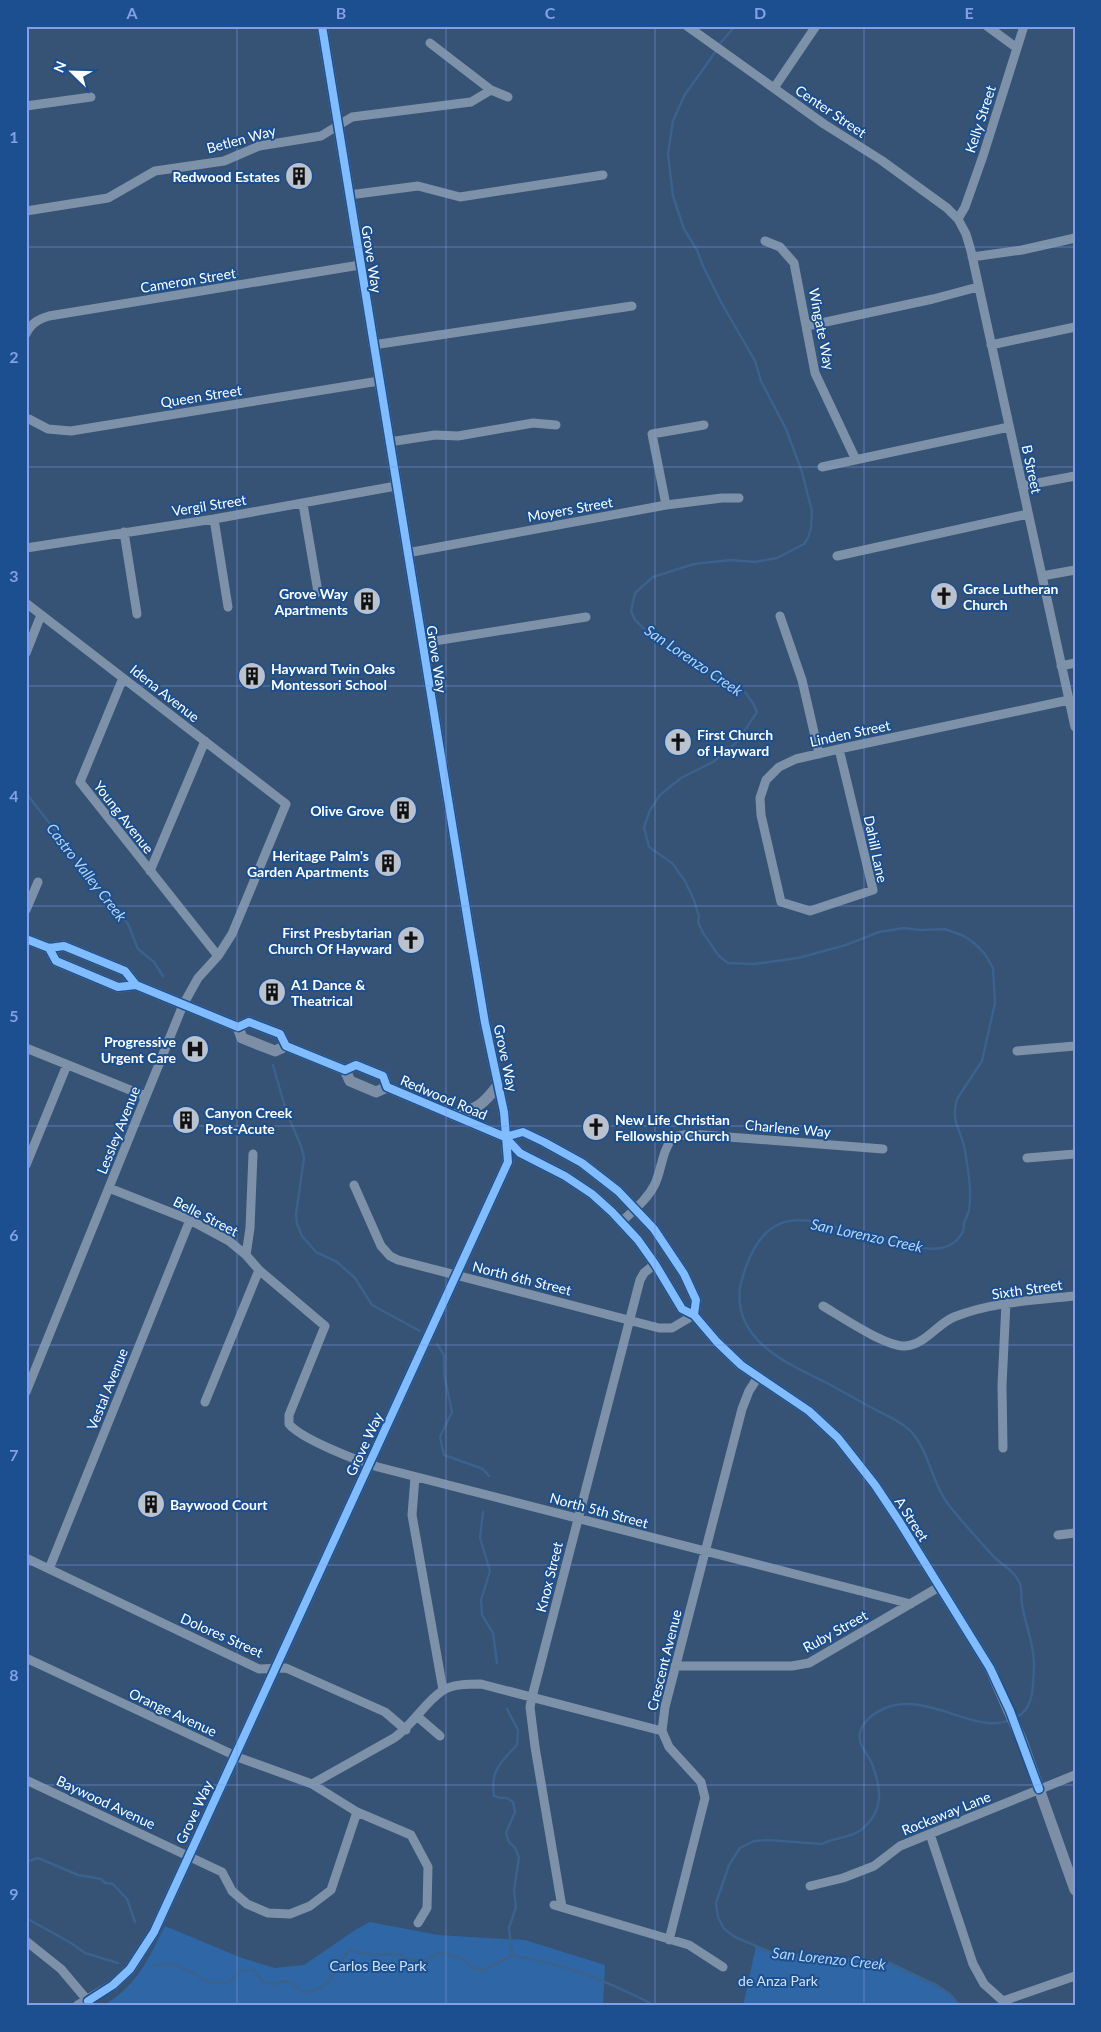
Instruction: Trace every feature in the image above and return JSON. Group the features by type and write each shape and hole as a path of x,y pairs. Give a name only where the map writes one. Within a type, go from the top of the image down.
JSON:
{"main road":[{"name":"Grove Way","path":"83,2003 113,1985 130,1969 154,1932 508,1162 504,1112 468,928 322,26"},
{"name":"Redwood Road","path":"26,939 49,948 64,946 125,971 136,985 238,1027 249,1022 280,1034 286,1046 345,1070 350,1081 376,1092 387,1087 505,1137 520,1153 558,1172 580,1186 621,1222"},
{"name":"Redwood Road","path":"49,948 56,961 118,987 136,985"},
{"name":"Redwood Road","path":"238,1027 242,1038 275,1051 286,1046"},
{"name":"Redwood Road","path":"345,1070 356,1065 384,1076 387,1087"},
{"path":"453,1115 476,1108 486,1101 498,1085"},
{"name":"Redwood Road","path":"505,1137 523,1132 576,1159 604,1178 636,1209"},
{"path":"636,1209 663,1241 684,1274 696,1300 694,1315"},
{"name":"A Street","path":"621,1222 638,1240 655,1264 682,1309 694,1315 731,1356 758,1377 809,1411 838,1438 884,1499 990,1668 1022,1741 1075,1890"}],"street":[{"name":"Center Street","path":"687,26 824,124 881,160 958,219"},
{"path":"774,88 816,26"},
{"path":"987,26 1017,48"},
{"name":"Kelly Street","path":"958,219 968,199 1024,26"},
{"path":"430,43 491,90 508,97"},
{"name":"Betlen Way","path":"26,211 108,198 156,171 224,160 259,146 322,136 352,117 471,102 491,90"},
{"path":"26,106 91,97"},
{"path":"350,195 418,186 460,197 603,175"},
{"name":"B Street","path":"958,219 966,234 972,258 1075,727"},
{"path":"972,258 1022,250 1075,238"},
{"name":"Wingate Way","path":"765,240 780,247 794,263 815,373 856,460"},
{"name":"Cameron Street","path":"26,334 29,328 39,319 50,316 360,265"},
{"path":"807,326 933,299 978,287"},
{"path":"373,345 632,306"},
{"path":"991,344 1075,327"},
{"name":"Queen Street","path":"27,419 48,429 71,432 379,381"},
{"path":"389,442 436,435 458,436 533,424 556,425"},
{"path":"666,506 652,434 704,426"},
{"path":"822,467 945,439 1009,427"},
{"path":"1022,486 1075,476"},
{"name":"Vergil Street","path":"26,548 214,519 396,486"},
{"name":"Moyers Street","path":"407,553 666,506 722,498 739,498"},
{"path":"303,504 318,592"},
{"path":"837,556 1028,514"},
{"path":"214,519 228,608"},
{"path":"124,532 137,614"},
{"path":"1042,576 1075,570"},
{"name":"Idena Avenue","path":"26,603 286,804"},
{"path":"26,653 41,615"},
{"path":"780,616 802,680 819,754"},
{"path":"422,643 586,617"},
{"path":"1061,666 1075,663"},
{"name":"Young Avenue","path":"123,678 80,782 218,956"},
{"name":"Linden Street","path":"781,902 761,814 760,798 766,780 779,767 796,759 1069,700"},
{"path":"150,871 204,741"},
{"name":"Dahill Lane","path":"781,902 810,911 873,890 839,750"},
{"name":"Lessley Avenue","path":"26,1392 183,1005 198,978 218,956 232,934 286,804"},
{"path":"26,910 38,882"},
{"path":"1017,1051 1075,1046"},
{"path":"26,1048 145,1096"},
{"path":"26,1165 67,1065"},
{"name":"Charlene Way","path":"621,1222 645,1200 655,1183 666,1145 673,1137 690,1134 883,1150"},
{"path":"246,1255 250,1228 253,1154"},
{"path":"1027,1158 1075,1154"},
{"name":"North 6th Street","path":"354,1185 385,1252 398,1260 666,1329 681,1324 694,1315"},
{"name":"Belle Street","path":"109,1188 190,1220 229,1241 246,1255 259,1270 325,1326 291,1410 289,1424"},
{"name":"Vestal Avenue","path":"49,1569 190,1220"},
{"name":"Knox Street","path":"655,1264 644,1273 640,1280 530,1706 558,1906 669,1940"},
{"path":"205,1402 259,1270"},
{"name":"Sixth Street","path":"823,1306 887,1342 903,1346 914,1345 953,1317 1006,1303 1075,1296"},
{"path":"1003,1448 1002,1385 1006,1303"},
{"name":"Crescent Avenue","path":"669,1940 705,1798 701,1782 669,1747 662,1731 675,1666 742,1409 749,1391 758,1377"},
{"name":"North 5th Street","path":"289,1424 298,1433 369,1464 911,1604"},
{"path":"415,1477 412,1515 443,1690"},
{"path":"1058,1535 1075,1533"},
{"name":"Dolores Street","path":"26,1558 259,1669 286,1668 385,1712 406,1730"},
{"name":"Ruby Street","path":"675,1666 792,1666 809,1663 940,1587"},
{"name":"Orange Avenue","path":"26,1658 234,1756 260,1767 312,1784 358,1812 410,1835 428,1867 427,1908 418,1923"},
{"path":"312,1784 406,1730 443,1690 463,1685 481,1684 662,1731"},
{"path":"418,1717 440,1736"},
{"name":"Rockaway Lane","path":"810,1886 843,1878 874,1866 900,1846 1075,1775"},
{"name":"Baywood Avenue","path":"26,1780 222,1872 232,1891 247,1904 268,1913 290,1914 310,1906 331,1890 358,1812"},
{"path":"930,1834 973,1964 984,1984 1004,2003 1075,1976"},
{"path":"669,1940 688,1945 723,1967"},
{"path":"26,1941 61,1970 83,2003"}],"green space":[{"name":"Carlos Bee Park","path":"370,1922 438,1935 525,1940 605,1965 603,2006 103,2006 125,1989 140,1971 165,1926 242,1958 275,1968 304,1965"},
{"name":"de Anza Park","path":"756,1946 775,1954 829,1956 847,1959 858,1958 890,1963 938,1986 960,2006 743,2006"}],"waterway":[{"name":"San Lorenzo Creek","path":"718,46 735,26"},
{"name":"San Lorenzo Creek","path":"716,51 684,96 673,121 668,154 673,196 684,229 697,250 721,302 755,361 761,381 786,429 802,472 812,511 811,528 804,544 777,558 755,562 731,560 694,564 653,577 635,593 631,611 635,620 647,632 662,640 680,655 745,692 757,712 737,742 713,762 681,778 660,795 650,810 644,827 649,847 672,863 685,881 694,900 699,917 698,922 703,933 719,956 728,963 754,964 798,958 846,945 879,932 904,928 920,930 945,929 964,936 985,954 993,968 995,1003 982,1061 957,1099 955,1107 956,1121 964,1144 970,1188 969,1210 962,1233 955,1242 945,1247 934,1249 910,1246 818,1222 804,1220 780,1224 770,1229 754,1249 740,1287 740,1306 745,1322 754,1335 779,1358 906,1427 919,1443 937,1485 948,1504 993,1556 1018,1579 1021,1586 1023,1612 1033,1651 1034,1666 1032,1696 1026,1709 1014,1718"},
{"name":"Castro Valley Creek","path":"26,793 128,924 138,949 154,962 163,976"},
{"name":"Castro Valley Creek","path":"273,1065 286,1111 304,1158 296,1214 297,1224 302,1236 316,1252 337,1262 355,1278 372,1305 420,1331"},
{"name":"Castro Valley Creek","path":"437,1344 444,1355 444,1374 452,1412 440,1437 444,1455 483,1469 489,1476"},
{"name":"Castro Valley Creek","path":"483,1512 480,1538 490,1571 481,1600 482,1615 493,1633 497,1663"},
{"name":"San Lorenzo Creek","path":"960,2006 950,1994 938,1986 890,1963 858,1958 847,1959 829,1956 775,1954 735,1937 724,1929 718,1917 716,1903 729,1865 740,1848 754,1841 768,1840 822,1844 856,1833 868,1823 877,1808 879,1791 872,1764 861,1744 860,1733 869,1718 878,1712 899,1704 916,1705 982,1722 996,1723 1009,1720"},
{"name":"Castro Valley Creek","path":"507,1709 518,1730 517,1745 498,1767 493,1787 494,1796 507,1798 513,1802 515,1812 506,1833 509,1842 515,1848 519,1857 514,1890 516,1907 509,1928 512,1956"},
{"path":"26,1862 38,1858 78,1875 101,1879 105,1883 113,1884 127,1899 135,1922"},
{"path":"26,1918 85,1953 118,1963"},
{"path":"154,1965 173,1964 199,1976 209,1983 229,1982 241,1971 253,1970 263,1982 273,1984 283,1981 293,1984 304,1992 322,1987 328,1982 350,1950 372,1955 396,1954 416,1961 426,1960 436,1954 444,1953 462,1959 474,1968 483,1970 512,1956"},
{"path":"512,1956 550,1963 586,1975 656,2006"}],"cycle path":[{"path":"88,2001 113,1985 130,1969 154,1932 508,1162 504,1112 485,1023 469,928 322,26"},
{"path":"26,939 49,948 64,946 125,971 136,985"},
{"path":"49,948 56,961 118,987 136,985 238,1027 249,1022 280,1034 286,1046 345,1070 356,1065 383,1076 387,1087 505,1137 520,1153 565,1176 592,1194 638,1240 682,1309 694,1315 717,1342 741,1365 809,1411 838,1438 875,1485 990,1668 1010,1711 1039,1789"},
{"path":"505,1137 523,1132 544,1142 582,1163 618,1191 654,1229 684,1274 696,1300 694,1315"}],"place":[{"name":"Redwood Estates","path":"299,176"},
{"name":"Grace Lutheran Church","path":"944,596"},
{"name":"Grove Way Apartments","path":"367,601"},
{"name":"Hayward Twin Oaks Montessori School","path":"252,676"},
{"name":"First Church of Hayward","path":"678,742"},
{"name":"Olive Grove","path":"403,810"},
{"name":"Heritage Palm's Garden Apartments","path":"388,863"},
{"name":"First Presbytarian Church Of Hayward","path":"411,940"},
{"name":"A1 Dance & Theatrical","path":"272,992"},
{"name":"Progressive Urgent Care","path":"195,1049"},
{"name":"Canyon Creek Post-Acute","path":"186,1120"},
{"name":"New Life Christian Fellowship Church","path":"596,1127"},
{"name":"Baywood Court","path":"151,1504"}]}
